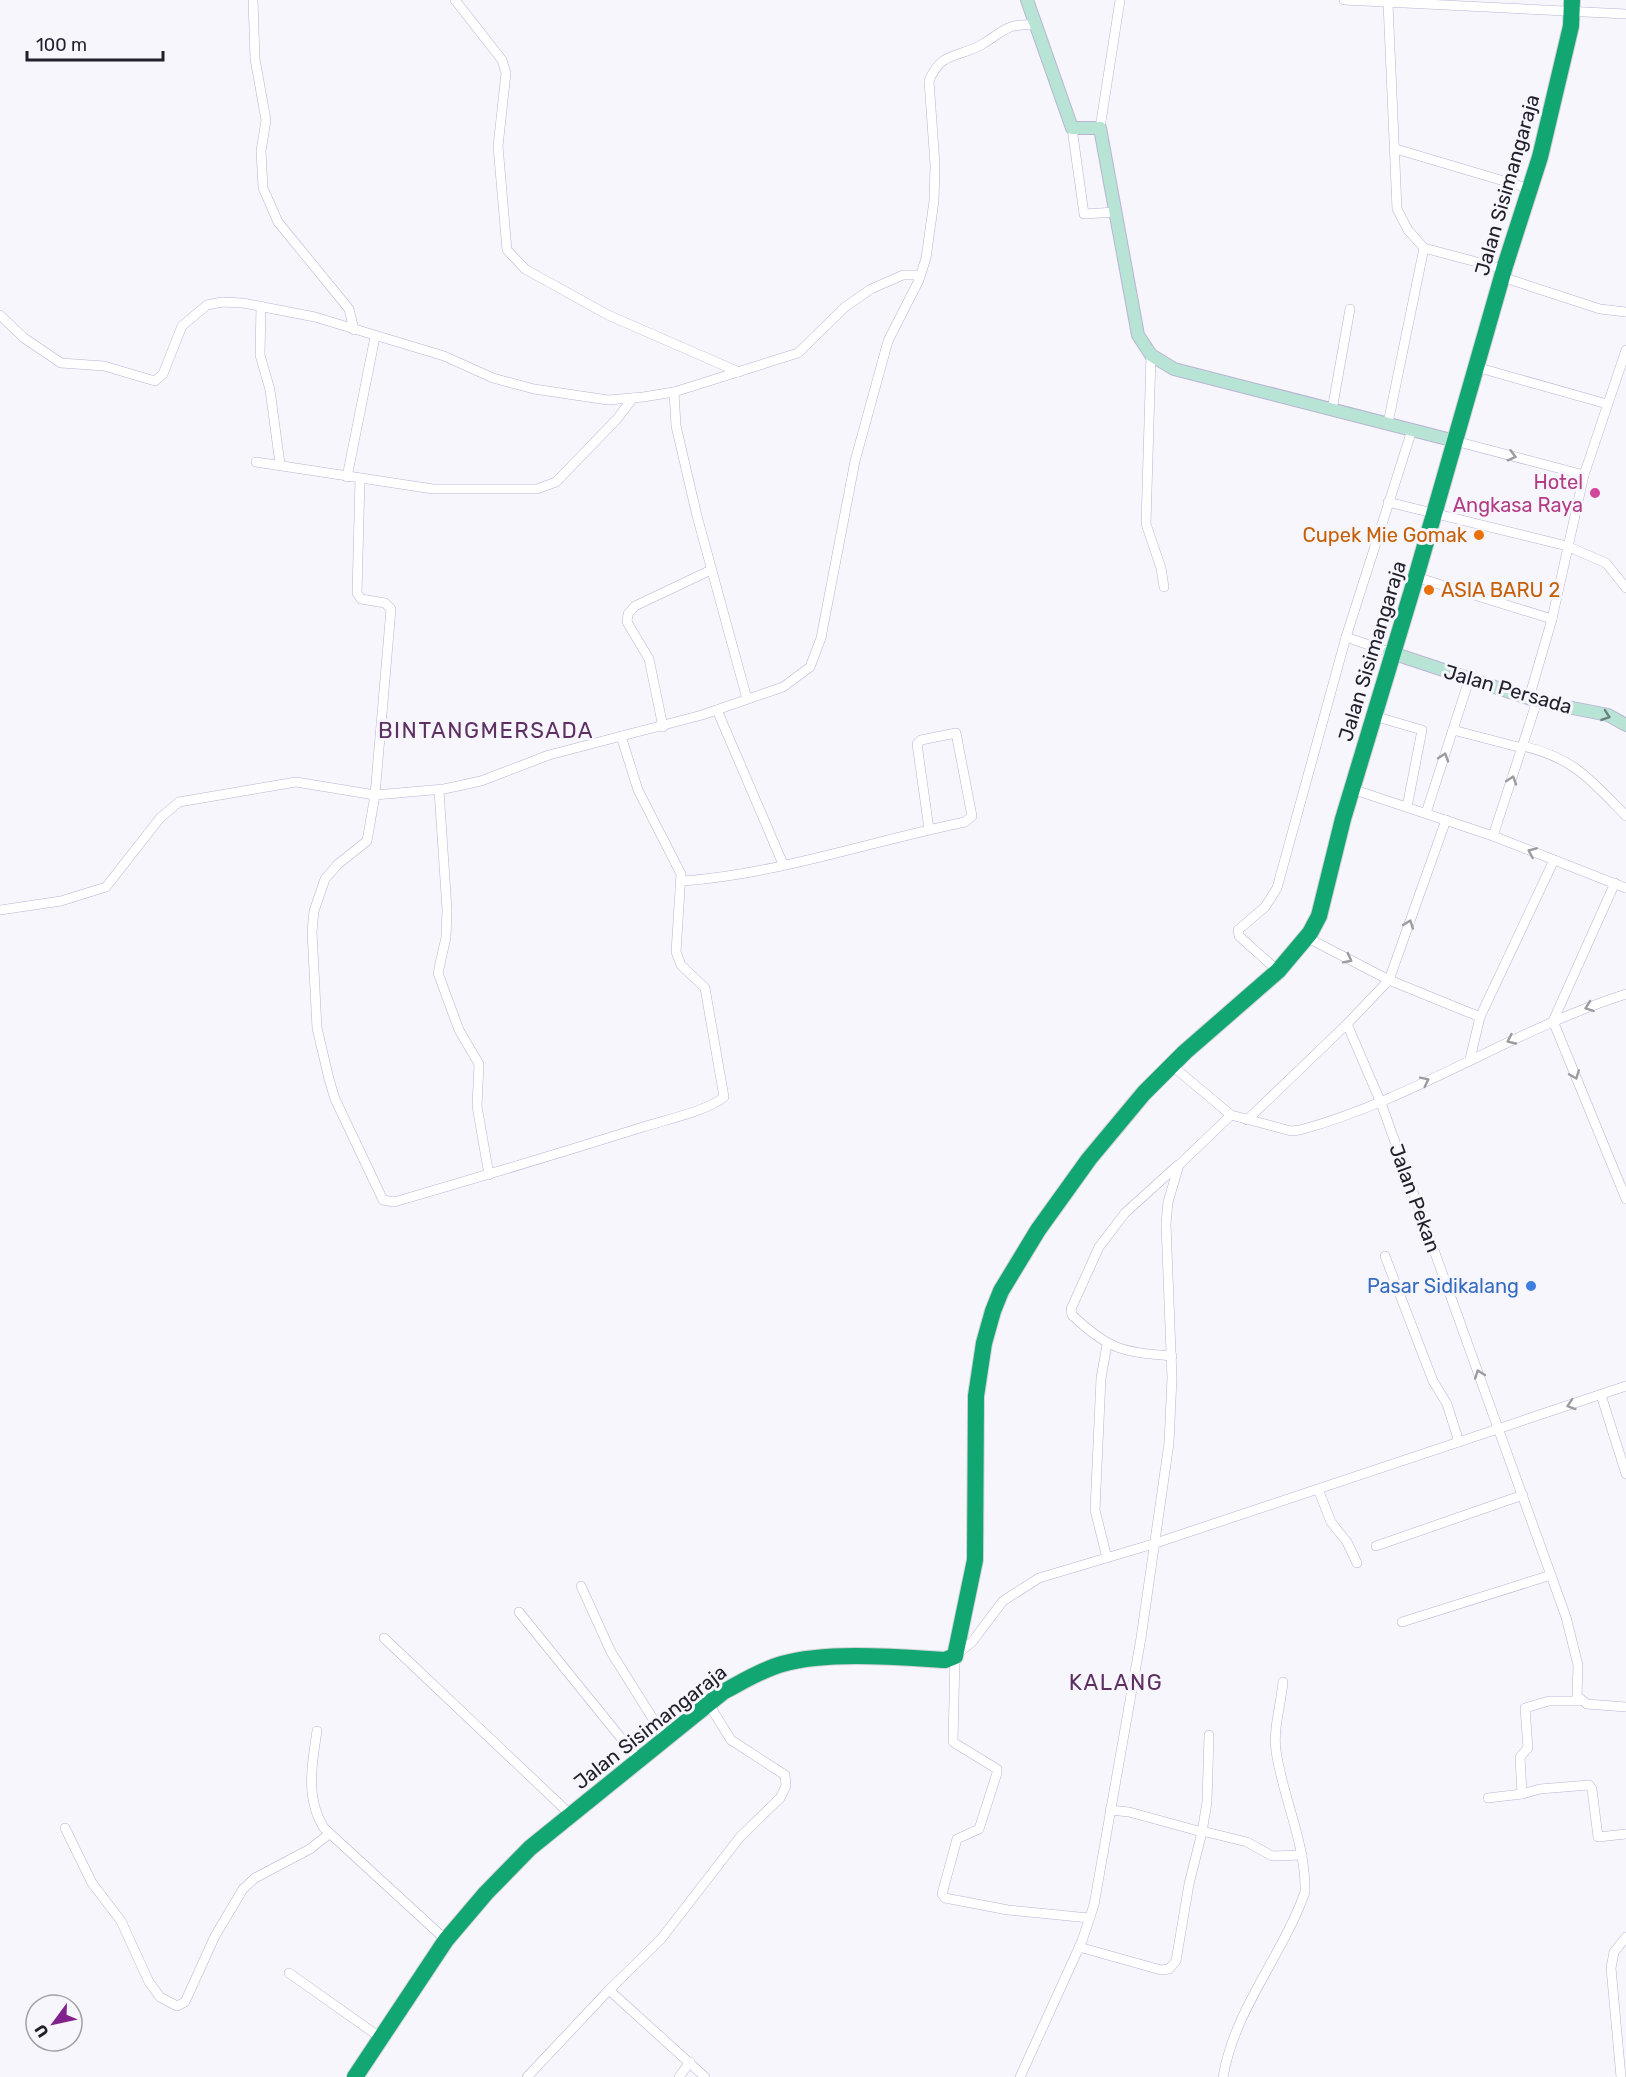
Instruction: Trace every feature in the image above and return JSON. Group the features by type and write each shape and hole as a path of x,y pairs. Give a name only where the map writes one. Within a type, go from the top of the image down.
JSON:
{"highway":[{"name":"Jalan Sisimangaraja","path":"355,2077 446,1940 486,1893 530,1848 708,1703 750,1676 780,1664 802,1660 861,1657 945,1660 955,1656 975,1560 976,1396 984,1343 993,1311 1007,1281 1057,1201 1089,1159 1168,1067 1277,970 1306,938 1323,904 1350,788 1374,716 1390,653 1416,577 1524,187 1536,156 1564,25 1571,6"},
{"name":"Jalan Sisimangaraja","path":"1453,441 1476,367 1500,273 1540,157 1571,26 1571,6"},
{"name":"Jalan Sisimangaraja","path":"1277,970 1316,917 1350,788 1433,512"}],"street":[{"path":"253,0 255,59 266,120 261,151 263,188 278,222 349,309 354,330"},
{"path":"455,0 502,60 506,73 498,146 507,250 525,269 608,315 739,372"},
{"path":"1027,0 1072,128 1084,214 1115,212"},
{"path":"1120,0 1100,128 1138,335 1151,355 1174,369 1584,475"},
{"path":"1344,0 1388,3 1571,6 1626,14"},
{"path":"1388,3 1391,126 1396,149 1397,208 1408,230 1424,248 1600,309 1626,312"},
{"path":"0,910 61,901 95,893 106,887 160,818 179,802 305,782 375,795 439,790 481,781 549,756 663,727 717,710 791,683 805,673 813,663 835,576 855,461 888,341 926,258 934,201 935,165 928,85 933,71 948,56 980,46 1004,28 1036,24"},
{"path":"1072,128 1100,128"},
{"path":"1396,149 1524,187"},
{"path":"1388,423 1424,248"},
{"path":"0,315 37,349 61,363 104,366 155,381 163,374 177,331 192,315 207,305 222,302 261,306 315,317 444,356 494,378 534,389 608,400 674,392 798,353 845,307 886,281 903,275 920,275"},
{"path":"261,306 260,355 270,390 280,464"},
{"path":"1332,410 1350,309"},
{"path":"347,477 375,337"},
{"path":"1494,836 1522,747 1584,475 1626,350"},
{"path":"1151,355 1146,524 1161,568 1164,587"},
{"path":"1476,367 1607,404"},
{"path":"674,392 676,426 711,570 747,699"},
{"path":"256,462 433,489 545,487 556,482 587,451 617,420 633,398"},
{"path":"1277,970 1239,936 1238,930 1265,907 1277,888 1346,637 1412,430"},
{"path":"360,479 357,593 361,599 385,603 391,609 375,795 368,841 338,864 325,879 314,911 312,932 317,1028 328,1079 335,1099 383,1200 394,1202 489,1175 674,1117 724,1097 705,988 681,965 676,952 683,881 638,789 621,736"},
{"path":"1388,502 1567,546 1606,563 1626,588"},
{"path":"663,727 649,659 627,622 628,614 635,606 711,570"},
{"path":"1416,577 1552,619"},
{"path":"1346,637 1390,653"},
{"name":"Jalan Persada","path":"1390,653 1533,699 1608,715 1626,725"},
{"path":"1426,813 1469,680"},
{"path":"717,710 783,864"},
{"path":"1374,716 1422,730 1407,807"},
{"path":"1453,730 1522,747 1569,762 1626,816"},
{"path":"683,881 706,879 783,864 965,822 972,816 956,733 921,740 917,744 929,829"},
{"path":"1350,788 1494,836 1626,888"},
{"path":"439,790 447,910 446,937 438,973 459,1030 479,1064 481,1072 477,1106 489,1175"},
{"path":"1247,1120 1347,1024 1389,980 1446,820"},
{"path":"1470,1059 1480,1017 1554,861"},
{"path":"1615,883 1553,1021 1626,1199"},
{"path":"1306,938 1389,980 1480,1017"},
{"path":"1168,1067 1231,1115 1291,1131 1300,1130 1381,1103 1553,1021 1626,994"},
{"name":"Jalan Pekan","path":"1347,1024 1381,1103 1551,1575 1576,1656 1579,1701"},
{"path":"1172,1356 1135,1353 1107,1345 1072,1315 1071,1309 1100,1247 1112,1230 1146,1191 1179,1165 1231,1115"},
{"path":"1020,2077 1079,1947 1089,1918 1141,1638 1169,1443 1172,1356 1166,1224 1168,1202 1179,1165"},
{"path":"1385,1256 1423,1357 1447,1404 1459,1442"},
{"path":"1107,1345 1102,1358 1095,1510 1107,1558"},
{"path":"1089,1918 1008,1910 943,1896 942,1892 957,1839 979,1829 998,1773 997,1769 953,1742 955,1656 972,1642 1003,1601 1039,1578 1153,1544 1626,1386"},
{"path":"1601,1395 1626,1474"},
{"path":"1318,1490 1331,1522 1347,1542 1357,1563"},
{"path":"1376,1546 1523,1495"},
{"path":"1402,1622 1551,1575"},
{"path":"581,1586 611,1652 665,1738"},
{"path":"519,1612 638,1759"},
{"path":"384,1638 571,1815"},
{"path":"1223,2077 1228,2051 1240,2018 1302,1900 1305,1873 1302,1855 1277,1754 1276,1735 1283,1682"},
{"path":"1522,1794 1520,1756 1528,1748 1525,1708 1549,1701 1579,1701 1587,1704 1626,1707"},
{"path":"527,2077 609,1990 662,1939 719,1862 740,1837 780,1798 786,1786 785,1775 778,1768 731,1740 708,1703"},
{"path":"317,1731 312,1791 317,1817 329,1834 446,1940"},
{"path":"1079,1947 1161,1970 1174,1966 1207,1802 1209,1735"},
{"path":"1488,1798 1522,1794 1540,1789 1589,1785 1592,1789 1598,1837 1626,1834"},
{"path":"1110,1810 1129,1812 1247,1842 1272,1856 1302,1855"},
{"path":"65,1828 92,1883 121,1921 149,1982 159,1997 177,2006 185,2002 215,1936 243,1889 255,1878 310,1849 329,1834"},
{"path":"1621,2077 1611,1968 1614,1952 1626,1937"},
{"path":"289,1973 381,2038"},
{"path":"609,1990 705,2077"},
{"path":"679,2077 690,2062"}],"place":[{"name":"Hotel Angkasa Raya","path":"1595,493"},
{"name":"Cupek Mie Gomak","path":"1479,535"},
{"name":"ASIA BARU 2","path":"1429,590"},
{"name":"Pasar Sidikalang","path":"1531,1286"}],"district":[{"name":"BINTANGMERSADA","path":"486,730"},
{"name":"KALANG","path":"1116,1682"}]}
